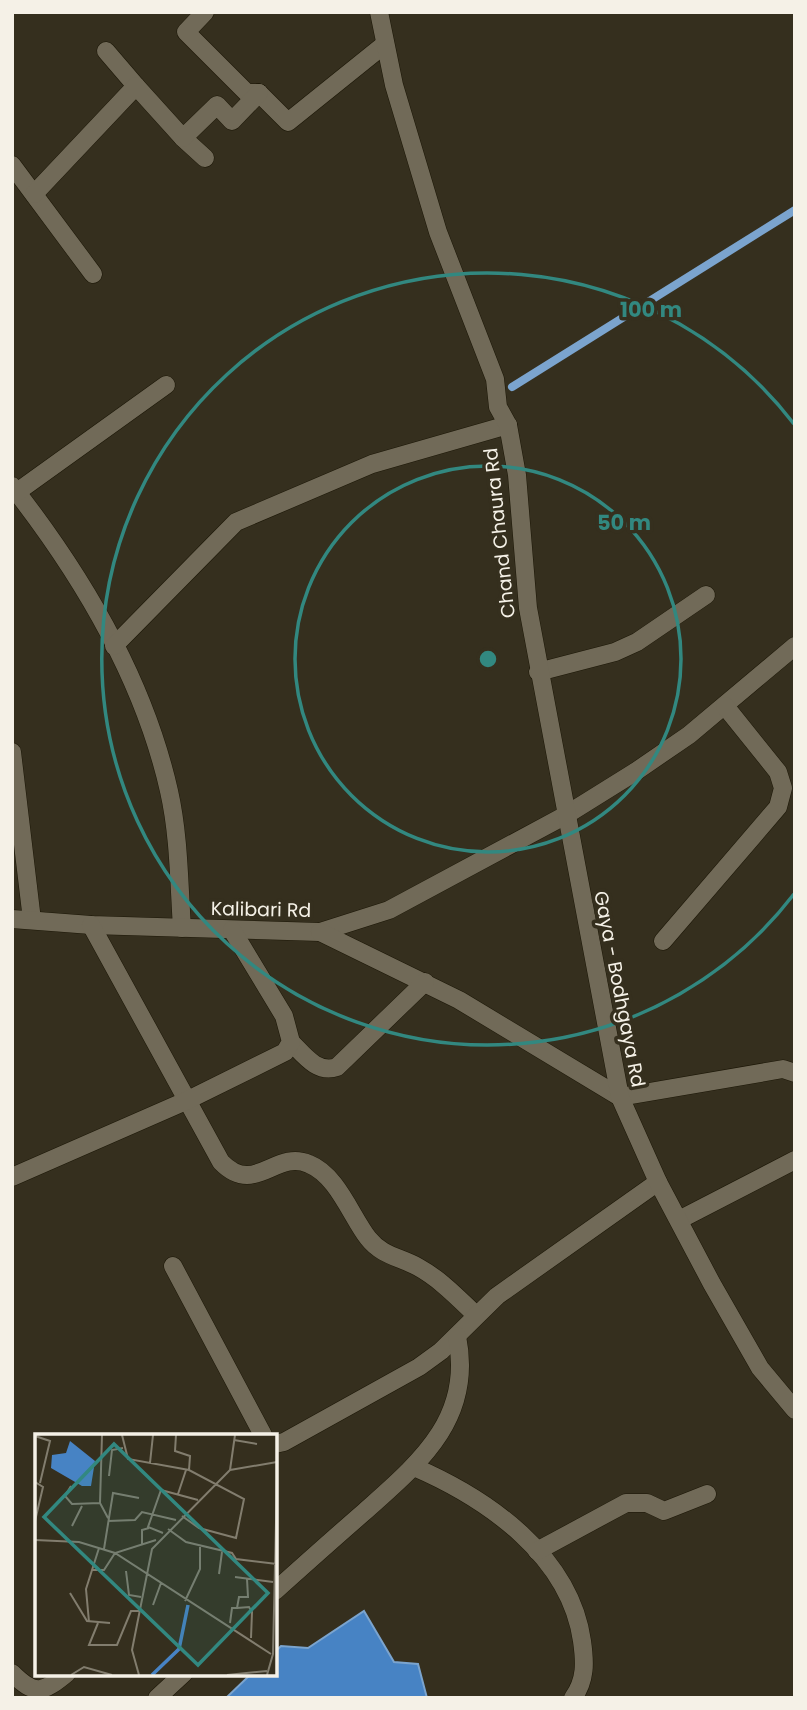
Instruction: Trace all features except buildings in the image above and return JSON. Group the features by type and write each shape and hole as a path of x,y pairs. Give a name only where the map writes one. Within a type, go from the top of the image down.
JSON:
{"street":[{"path":"205,12 186,32 247,93 259,93 288,122 385,44"},
{"name":"Chand Chaura Rd","path":"379,12 394,85 438,232 495,379 498,407 508,425 517,475 528,608 566,815"},
{"path":"106,51 183,138 205,158"},
{"path":"34,194 135,86"},
{"path":"183,138 217,105 232,121 259,93"},
{"path":"12,165 93,274"},
{"path":"166,385 15,489 52,539 114,646 158,751 169,792 183,928"},
{"path":"114,646 236,522 372,464 508,425"},
{"path":"538,672 615,652 637,642 706,595"},
{"path":"566,815 689,735 795,646"},
{"path":"663,941 778,807 783,788 778,772 725,706"},
{"path":"12,752 32,920"},
{"name":"Kalibari Rd","path":"12,919 91,925 320,932 389,910 566,815"},
{"name":"Gaya - Bodhgaya Rd","path":"566,815 620,1097 658,1182 761,1368 795,1410"},
{"path":"91,925 221,1162 231,1172 247,1177 296,1161 317,1168 369,1239 383,1253 417,1266 440,1281 475,1315"},
{"path":"232,929 284,1016 291,1042 318,1067 327,1070 337,1067 425,982"},
{"path":"320,932 425,982 620,1097 783,1069 795,1073"},
{"path":"12,1177 271,1061 285,1052 291,1042"},
{"path":"679,1220 795,1160"},
{"path":"276,1444 284,1442 419,1367 457,1336 475,1315 497,1296 658,1182"},
{"path":"173,1266 262,1434"},
{"path":"276,1590 414,1467 437,1439 452,1413 463,1365 457,1336"},
{"path":"414,1467 458,1486 484,1502 537,1550 559,1580 579,1619 584,1675 573,1698"},
{"path":"537,1550 626,1503 647,1503 664,1511 707,1494"},
{"path":"12,1673 28,1689 36,1690 46,1688 65,1675"},
{"path":"157,1698 182,1675"}],"water":[{"path":"364,1611 394,1662 418,1664 427,1698 226,1698 250,1675 276,1675 276,1651 281,1646 308,1648"}],"waterway":[{"path":"512,387 795,210"}]}
